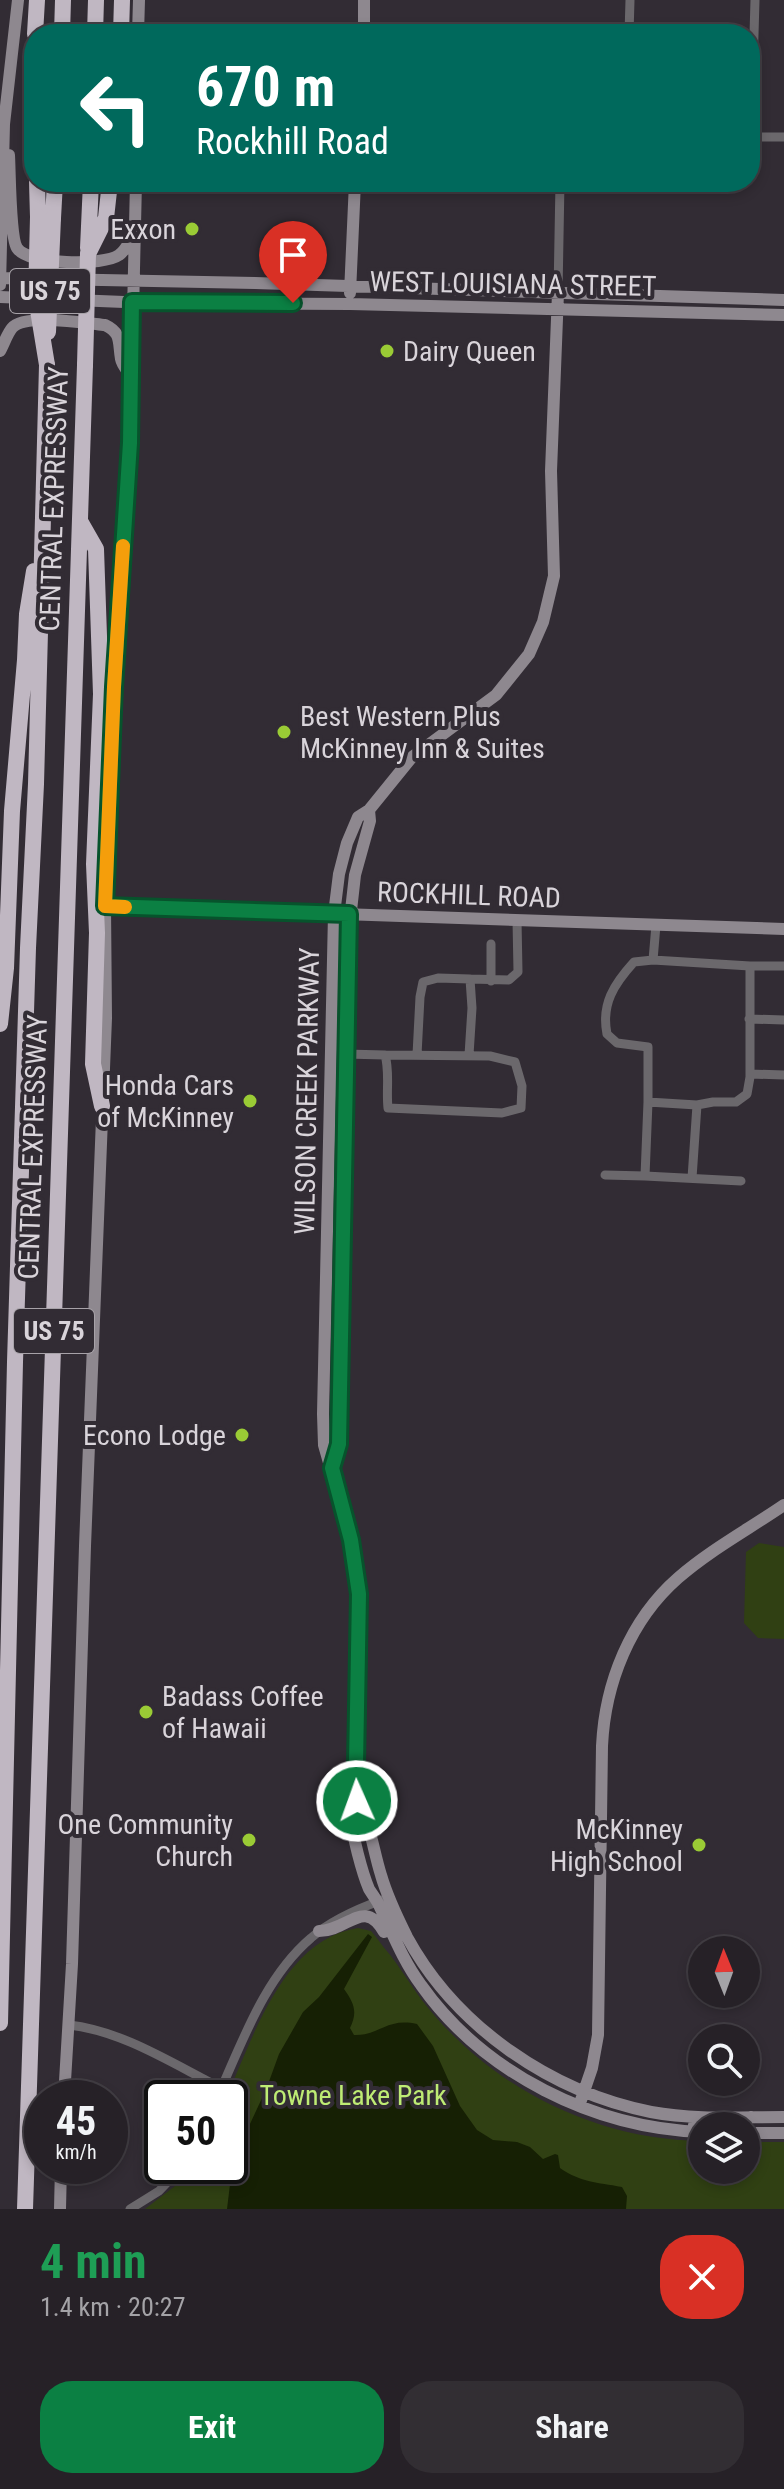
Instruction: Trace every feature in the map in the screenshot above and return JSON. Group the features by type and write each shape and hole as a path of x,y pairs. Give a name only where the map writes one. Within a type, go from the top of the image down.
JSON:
{"highway":[{"path":"36,24 37,0"},
{"path":"62,24 63,0"},
{"path":"95,24 96,0"},
{"path":"121,24 122,0"},
{"path":"40,192 46,217"},
{"name":"CENTRAL EXPRESSWAY","path":"0,2023 15,1362 47,365 46,217 52,192"},
{"name":"CENTRAL EXPRESSWAY","path":"25,2209 88,254 98,218 93,192"},
{"path":"98,218 107,192"},
{"path":"0,1024 27,614 43,514"},
{"path":"80,520 96,549 101,694 94,864 97,933 93,1064 102,1106"}],"main road":[{"path":"0,285 6,99 18,0"},
{"path":"138,24 139,0"},
{"path":"364,0 364,24"},
{"path":"6,99 17,247 25,254 42,260 103,262 121,255 134,234"},
{"path":"65,2080 106,1018 105,906 114,687 130,443 136,192"},
{"path":"350,304 355,192"},
{"path":"0,278 784,300"},
{"path":"369,810 412,757 496,695 529,654 543,622 554,576 551,471 558,293"},
{"name":"WEST LOUISIANA STREET","path":"0,297 784,315"},
{"path":"745,297 745,313"},
{"path":"0,351 13,326 21,322 34,320 105,325 114,329 119,336 121,362 131,376"},
{"name":"WILSON CREEK PARKWAY","path":"332,1468 339,1444 349,914 355,875 370,821 369,810 358,817 347,843 334,914 323,1414 324,1445 351,1540 358,1580 357,1801 352,1818 359,1854 369,1889 383,1899 417,1954 467,2014 497,2041 529,2064 584,2092 664,2114 688,2115"},
{"name":"ROCKHILL ROAD","path":"105,906 784,929"},
{"path":"579,2106 595,2056 598,2035 602,1746 612,1682 638,1626 668,1588 695,1564 784,1505"},
{"name":"WILSON CREEK PARKWAY","path":"383,1899 401,1953 420,1985 463,2031 499,2062 545,2091 579,2106 631,2123 688,2131"},
{"path":"319,1931 332,1931 357,1918 374,1918 418,1987 434,2002"},
{"name":"WILSON CREEK PARKWAY","path":"760,2117 784,2117"},
{"path":"667,2130 688,2124"},
{"path":"760,2133 784,2133"},
{"path":"60,2209 61,2184"}],"street":[{"path":"629,24 630,0"},
{"path":"754,24 755,0"},
{"path":"760,137 784,137"},
{"path":"558,293 560,192"},
{"path":"417,1055 423,982 438,978 509,980 518,972 517,920"},
{"path":"653,960 656,925"},
{"path":"491,944 491,981"},
{"path":"645,1176 648,1047 617,1043 607,1034 603,1016 625,971 634,962 653,960 784,966"},
{"path":"648,1102 697,1105 736,1102 747,1094 750,1074 750,966"},
{"path":"469,1055 470,979"},
{"path":"749,1019 784,1020"},
{"path":"345,1054 469,1055 515,1062 522,1086 521,1108 502,1113 388,1108 385,1055"},
{"path":"750,1074 784,1075"},
{"path":"692,1178 697,1105"},
{"path":"605,1175 741,1181"},
{"path":"225,2080 273,1982 298,1951 319,1931 383,1899"},
{"path":"69,2025 86,2027 122,2039 205,2080"},
{"path":"130,2209 166,2184"}],"green space":[{"path":"759,1543 784,1547 784,1639 758,1638 744,1623 746,1552"},
{"name":"Towne Lake Park","path":"358,1928 371,1931 428,2008 490,2067 521,2088 590,2121 626,2132 688,2140 688,2184 760,2184 760,2142 784,2142 784,2209 145,2209 177,2184 248,2184 248,2080 234,2080 260,2021 290,1971 310,1951 332,1936"}],"shaded area":[{"path":"368,1934 372,1937 344,1989 354,2008 350,2028 354,2035 398,2023 417,2024 433,2046 460,2106 477,2130 493,2140 517,2142 530,2147 543,2159 558,2155 560,2168 575,2177 622,2187 627,2196 626,2209 227,2209 230,2184 248,2184 248,2128 263,2096 260,2084 267,2087 279,2054 303,2012 319,1997"}],"slow traffic":[{"path":"123,546 105,906 125,907"}],"place":[{"name":"Exxon","path":"192,229"},
{"name":"Dairy Queen","path":"387,351"},
{"name":"Best Western Plus McKinney Inn & Suites","path":"284,732"},
{"name":"Honda Cars of McKinney","path":"250,1101"},
{"name":"Econo Lodge","path":"242,1435"},
{"name":"Badass Coffee of Hawaii","path":"146,1712"},
{"name":"One Community Church","path":"249,1840"},
{"name":"McKinney High School","path":"699,1845"}],"route":[{"path":"293,303 132,302 130,443 114,687 105,906 349,914 339,1444 332,1468 358,1580 357,1801"}]}
